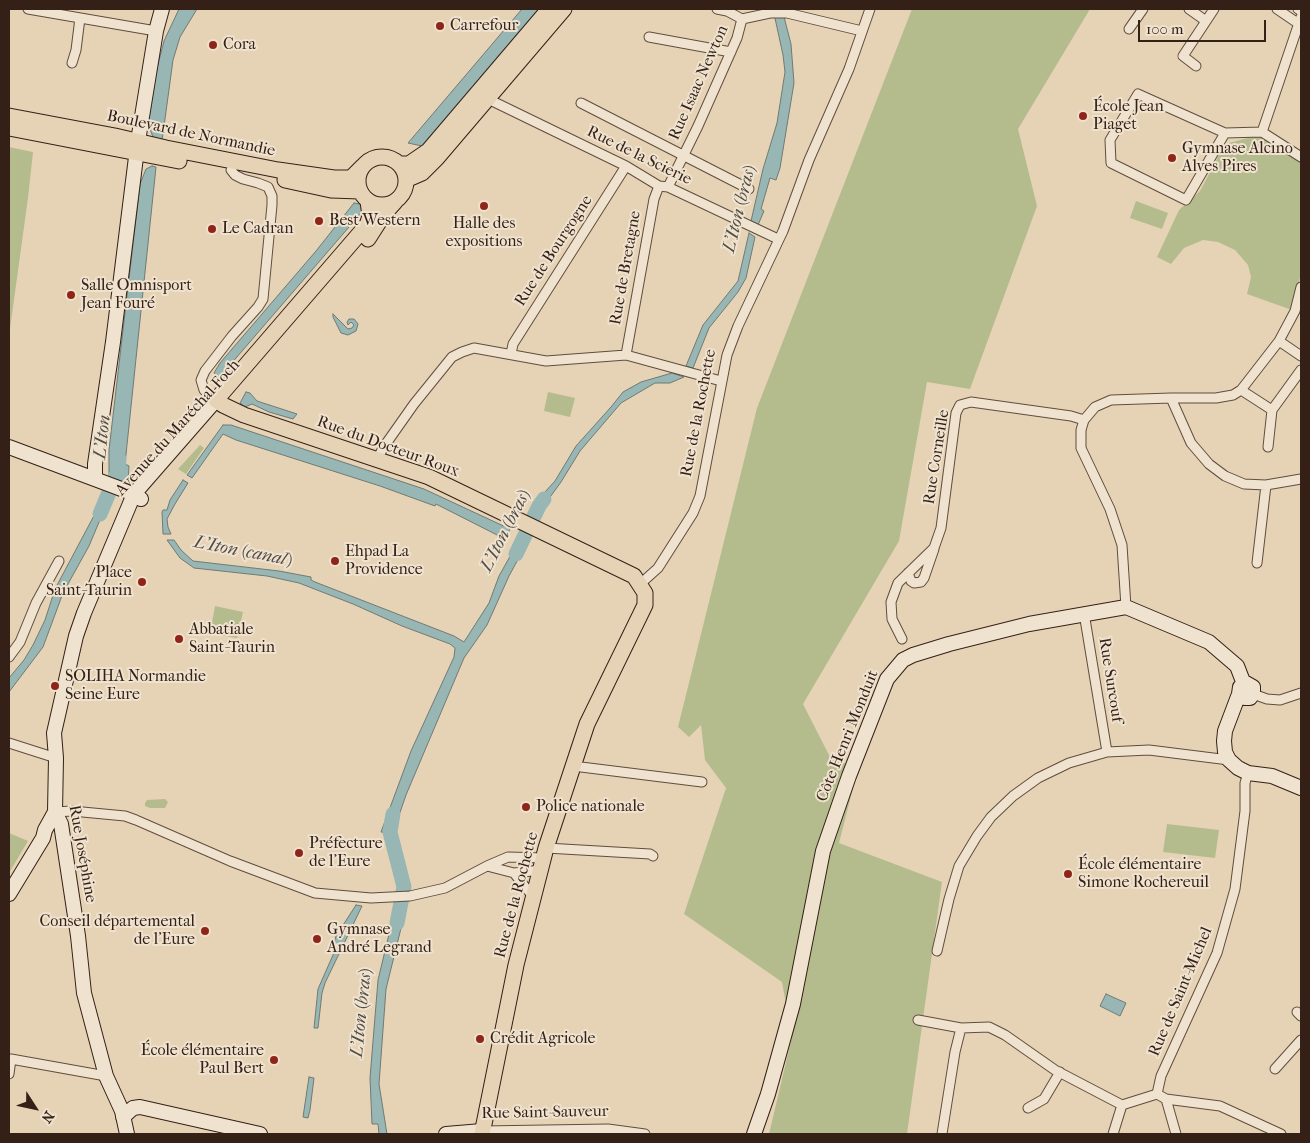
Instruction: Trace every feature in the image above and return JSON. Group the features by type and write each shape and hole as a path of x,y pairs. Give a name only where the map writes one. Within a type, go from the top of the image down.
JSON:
{"main road":[{"path":"399,164 409,164 428,151 549,9"},
{"path":"406,180 422,173 437,158 564,9"},
{"name":"Boulevard de Normandie","path":"9,116 231,170 364,196"},
{"name":"Boulevard de Normandie","path":"9,128 137,147 166,148 278,170 334,178 351,178 363,166"},
{"path":"379,157 393,160 399,164 406,174 404,193 394,202 381,206 364,196 358,178 363,166 372,159 379,157"},
{"name":"Avenue du Maréchal Foch","path":"219,403 367,225 370,216 364,196"},
{"name":"Avenue du Maréchal Foch","path":"219,403 366,242 394,202"},
{"name":"Rue du Docteur Roux","path":"219,403 249,417 428,477 536,529 559,547 637,587"},
{"name":"Rue de la Rochette","path":"482,1133 507,1004 543,859 587,724 645,605 645,593 637,587"}],"street":[{"path":"28,9 62,12 80,18 156,31"},
{"path":"105,483 95,464 113,342 137,147 156,31 162,9"},
{"path":"717,9 727,11 742,19"},
{"name":"Rue de la Rochette","path":"637,587 658,568 693,513 700,496 727,355 738,326 797,196 809,160 849,69 870,9"},
{"path":"1129,29 1142,9"},
{"path":"1189,9 1206,20"},
{"path":"1196,66 1183,56 1214,9"},
{"path":"1262,132 1300,21 1277,9"},
{"name":"Rue Isaac Newton","path":"663,186 683,155 698,126 737,38 742,19 770,13 787,13 862,31"},
{"path":"72,63 76,50 80,18"},
{"path":"649,37 731,52"},
{"path":"1225,133 1186,200 1111,163 1110,140 1138,94 1225,133 1262,132 1301,157"},
{"name":"Rue de la Scierie","path":"488,99 663,186 778,239"},
{"path":"581,104 749,189"},
{"name":"Rue de Bourgogne","path":"511,354 513,344 626,166"},
{"path":"219,403 208,395 202,387 201,380 205,371 263,299 272,196 268,188 243,179 235,175 231,170"},
{"name":"Rue de Bretagne","path":"626,356 654,199 663,186"},
{"path":"1301,287 1295,312 1279,341 1242,390 1233,395 1216,398 1111,400 1095,407 1084,420 1081,430 1081,448 1110,509 1122,545 1126,607 1209,642 1237,666 1245,691 1225,731 1225,752 1229,760 1238,768 1248,772 1272,776 1301,788"},
{"path":"1279,341 1301,356"},
{"path":"377,460 383,448 414,404 452,357 474,348 546,361 626,356 721,381"},
{"path":"1268,447 1272,410 1301,370"},
{"path":"1242,390 1272,410"},
{"path":"1171,398 1191,443 1209,464 1225,476 1244,484 1266,485 1301,479"},
{"name":"Rue Corneille","path":"908,573 911,581 914,583 921,582 924,578 941,528 956,413 960,405 971,402 1071,416 1084,420"},
{"name":"Avenue du Maréchal Foch","path":"127,512 219,403"},
{"path":"9,447 138,497"},
{"path":"78,473 95,464"},
{"path":"1257,563 1266,485"},
{"name":"Rue Joséphine","path":"127,512 76,636 54,733 56,758 54,812 61,824 78,936 84,993 106,1076 123,1117 127,1134"},
{"name":"Rue Corneille","path":"902,639 892,620 891,602 898,583 934,548"},
{"path":"9,657 20,642 36,603 59,561"},
{"name":"Côte Henri Monduit","path":"754,1134 768,1094 793,1004 823,851 848,776 887,679 902,660 949,644 1029,624 1126,607"},
{"name":"Rue Surcouf","path":"1084,613 1106,752"},
{"path":"1245,691 1267,699 1280,700 1301,693"},
{"path":"9,743 56,758"},
{"path":"936,951 959,866 991,817 1013,796 1038,778 1069,763 1106,752 1149,750 1229,760"},
{"path":"573,766 702,782"},
{"name":"Rue de Saint-Michel","path":"1158,1094 1161,1076 1217,953 1235,889 1245,811 1245,783 1248,772"},
{"path":"9,894 43,838 54,812 72,811 125,816 230,861 315,893 371,898 410,896 445,888 508,857 543,859 650,854 653,856"},
{"path":"43,838 50,834 56,834 62,839"},
{"path":"514,873 543,859"},
{"path":"487,866 514,873 534,898"},
{"path":"918,1020 960,1028 989,1027 1006,1035 1060,1072 1122,1105 1158,1094 1166,1099 1220,1106 1281,1134"},
{"path":"942,1134 960,1028"},
{"path":"1275,1068 1301,1040"},
{"path":"9,1074 11,1059 106,1076"},
{"path":"1028,1108 1044,1099 1060,1072"},
{"path":"1166,1099 1176,1134"},
{"path":"1112,1134 1122,1105"},
{"path":"123,1117 133,1108 140,1107 256,1134"},
{"name":"Rue Saint-Sauveur","path":"446,1134 608,1129 645,1134"}],"green space":[{"path":"912,9 1090,9 1018,129 1037,206 970,389 927,382 899,541 803,704 830,757 858,769 839,843 942,882 907,1134 769,1134 792,1037 782,982 684,914 726,788 705,760 701,725 689,737 678,727 757,408"},
{"path":"1259,135 1301,160 1301,273 1292,310 1247,294 1251,277 1248,265 1235,250 1218,242 1203,240 1184,248 1171,264 1157,257 1179,210 1200,191 1225,144"},
{"path":"9,147 33,152 9,336"},
{"path":"1136,201 1168,213 1162,229 1130,218"},
{"path":"548,392 575,398 570,417 544,411"},
{"path":"200,445 204,448 186,474 178,469"},
{"path":"215,606 243,612 237,638 210,633"},
{"path":"165,799 168,802 165,808 145,806 147,800"},
{"path":"1167,824 1219,830 1215,858 1163,852"},
{"path":"9,833 28,841 9,873"}],"water":[{"path":"179,9 197,9 180,37 173,60 162,141 153,137 148,124 155,76 164,41"},
{"path":"522,9 540,9 422,146 408,143"},
{"path":"773,9 782,9 791,44 794,83 780,168 776,180 770,178 761,209 764,211 758,225 751,221 763,169 777,123 785,72"},
{"path":"152,166 156,167 125,464 129,466 128,482 125,482 109,477 109,450 140,184 146,169"},
{"path":"354,203 360,204 362,212 230,365 226,373 228,375 224,380 221,379 214,373 220,363 316,251"},
{"path":"749,233 755,237 746,278 738,292 709,328 693,368 686,366 703,325 738,281"},
{"path":"333,314 348,329 354,325 351,322 348,325 347,322 349,319 354,319 358,324 356,331 348,335 341,333"},
{"path":"672,373 684,377 670,383 655,383 621,403 580,451 548,500 539,518 529,514 534,504 555,481 576,446 623,392 641,382"},
{"path":"246,392 250,393 257,401 297,414 293,419 269,412 252,404 245,407 240,403"},
{"path":"223,425 231,425 424,489 510,529 505,539 436,504 435,506 380,486 236,440 223,434 192,478 187,475"},
{"path":"183,480 188,483 167,519 171,534 163,534 162,512 167,510 170,500"},
{"path":"105,495 112,497 89,546 63,593 43,647 9,692 9,678 24,660 33,645 45,620 55,589"},
{"path":"522,535 529,539 509,576 487,625 464,658 406,795 397,821 396,833 381,832 411,751 454,657 455,648 450,644 299,583 267,576 194,568 180,558 167,540 174,540 181,550 193,561 279,571 311,577 311,580 315,582 454,636 464,642 489,603 499,576"},
{"path":"392,853 402,854 410,887 398,888 398,874"},
{"path":"407,904 386,989 379,1084 387,1134 379,1134 378,1124 372,1124 370,1078 378,980 396,905"},
{"path":"356,905 362,906 325,983 318,1028 314,1028 318,989 337,946 334,943 336,936"},
{"path":"1106,994 1126,1003 1120,1016 1100,1006"},
{"path":"309,1077 314,1078 308,1118 303,1117"}],"waterway":[{"name":"L'Iton","path":"100,514 118,471 119,459"},
{"name":"L'Iton (bras)","path":"516,554 544,499"},
{"name":"L'Iton (bras)","path":"393,814 390,832 404,887 397,923"}],"place":[{"name":"Carrefour","path":"440,26"},
{"name":"Cora","path":"213,45"},
{"name":"École Jean Piaget","path":"1083,116"},
{"name":"Gymnase Alcino Alves Pires","path":"1172,158"},
{"name":"Halle des expositions","path":"484,206"},
{"name":"Best Western","path":"319,221"},
{"name":"Le Cadran","path":"212,229"},
{"name":"Salle Omnisport Jean Fouré","path":"71,295"},
{"name":"Ehpad La Providence","path":"335,561"},
{"name":"Place Saint-Taurin","path":"142,582"},
{"name":"Abbatiale Saint-Taurin","path":"179,639"},
{"name":"SOLIHA Normandie Seine Eure","path":"55,686"},
{"name":"Police nationale","path":"526,807"},
{"name":"Préfecture de l'Eure","path":"299,853"},
{"name":"École élémentaire Simone Rochereuil","path":"1068,874"},
{"name":"Conseil départemental de l'Eure","path":"205,931"},
{"name":"Gymnase André Legrand","path":"317,939"},
{"name":"Crédit Agricole","path":"480,1039"},
{"name":"École élémentaire Paul Bert","path":"274,1060"}],"water label":[{"name":"L'Iton (canal)","path":"243,552"}]}
